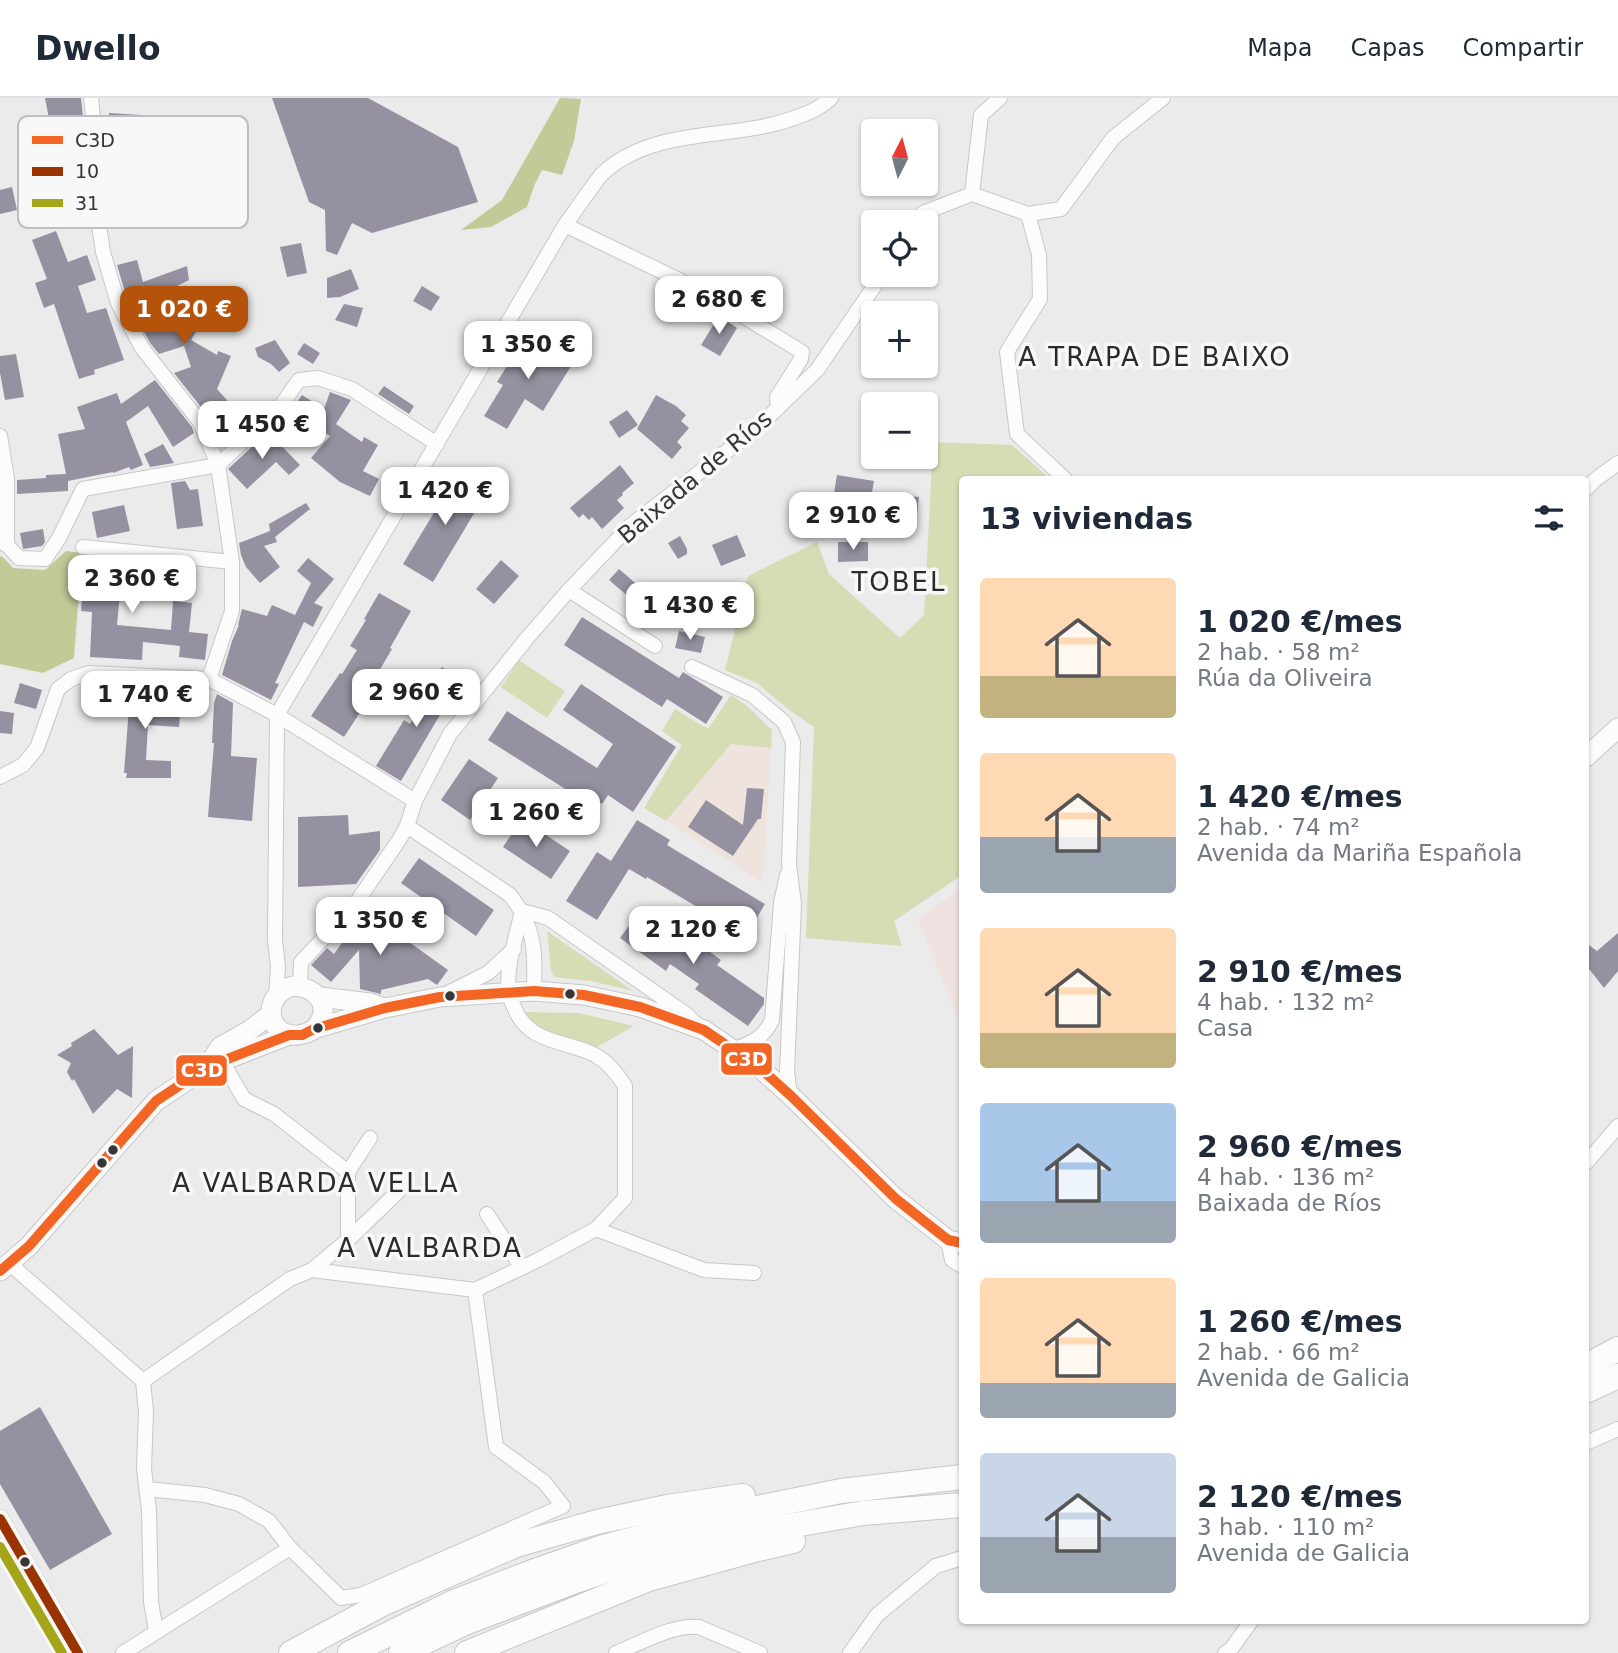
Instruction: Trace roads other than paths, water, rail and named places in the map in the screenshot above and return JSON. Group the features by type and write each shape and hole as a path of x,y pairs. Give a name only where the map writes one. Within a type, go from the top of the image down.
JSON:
{"highway":[{"path":"1589,1364 1618,1349"},
{"path":"1589,1390 1618,1376"},
{"path":"351,1653 454,1602 603,1547 732,1513 841,1491 959,1477"},
{"path":"291,1653 383,1604 516,1545 556,1533 655,1510 763,1493 841,1491"},
{"path":"401,1653 467,1622 659,1553 755,1532 863,1513 959,1505"},
{"path":"467,1653 649,1579 758,1549 959,1506"}],"main road":[{"path":"1589,754 1618,728"},
{"path":"214,1064 220,1047 250,1030 285,996 313,991 320,997 370,1003 385,1008"},
{"path":"5,1268 29,1246 156,1101 214,1064 289,1035 302,1035 385,1008 440,997 534,991 584,995 640,1007 704,1030 761,1069 896,1199 955,1242"},
{"path":"285,996 273,1021 279,1030 289,1035"},
{"path":"314,1029 322,1013 320,997"}],"street":[{"path":"91,98 93,116"},
{"path":"285,996 275,940 277,715 565,225 601,174 623,158 670,141 769,126 808,113 831,98"},
{"path":"972,194 981,115 1000,98"},
{"path":"931,210 972,194 1028,214 1061,209 1113,138 1163,98"},
{"path":"1028,214 1039,254 1040,299 1007,352 1017,434 1062,476"},
{"path":"565,225 702,291 802,352 801,359 776,397 778,408"},
{"path":"99,228 103,252 118,303 142,348 200,422 218,465 232,562 232,611 209,679"},
{"name":"Baixada de Ríos","path":"285,996 301,962 354,906 407,826 415,801 450,734 528,637 631,525 757,428 817,370 874,287"},
{"path":"0,436 7,478 4,543 19,558 45,559 59,538 83,489 218,465 280,407 299,380 318,378 352,389 436,444"},
{"path":"1589,486 1618,463"},
{"path":"83,547 232,562"},
{"path":"569,590 655,646"},
{"path":"692,667 752,695 783,722 793,742 789,864 794,904 787,1072 790,1095"},
{"path":"0,777 23,765 37,748 58,689 71,678 89,673 209,679 277,715 415,801"},
{"path":"407,826 510,895 528,924 535,952 534,991"},
{"path":"732,1050 749,1045 760,1037 772,1020 780,903 789,864"},
{"path":"312,1270 475,1290 596,1229 625,1198 625,1086 615,1072 597,1056 542,1037 525,1027 509,993 509,970 522,911"},
{"path":"522,911 548,918 686,1014 704,1030"},
{"path":"440,997 488,973 514,949"},
{"path":"214,1064 244,1100 274,1114 348,1172"},
{"path":"1589,1160 1618,1126"},
{"path":"348,1240 348,1172 370,1138"},
{"path":"1589,1161 1618,1142"},
{"path":"143,1381 290,1279 312,1270 348,1240 404,1186"},
{"path":"486,1214 522,1268"},
{"path":"596,1229 704,1270 754,1273"},
{"path":"955,1242 952,1260 959,1264"},
{"path":"5,1268 143,1381 150,1602 156,1631"},
{"path":"147,1489 205,1495 239,1504 269,1521 289,1548 341,1598 361,1595 563,1506 544,1482 496,1447 475,1290"},
{"path":"1589,1442 1618,1429"},
{"path":"0,1518 78,1653"},
{"path":"123,1653 289,1548"},
{"path":"850,1653 877,1615 936,1566 959,1559"},
{"path":"1226,1653 1249,1624"},
{"path":"617,1653 676,1628 688,1626 699,1627 760,1653"}],"district":[{"name":"A TRAPA DE BAIXO","path":"1155,357"},
{"name":"TOBEL","path":"899,582"},
{"name":"A VALBARDA VELLA","path":"316,1183"},
{"name":"A VALBARDA","path":"430,1248"}]}
